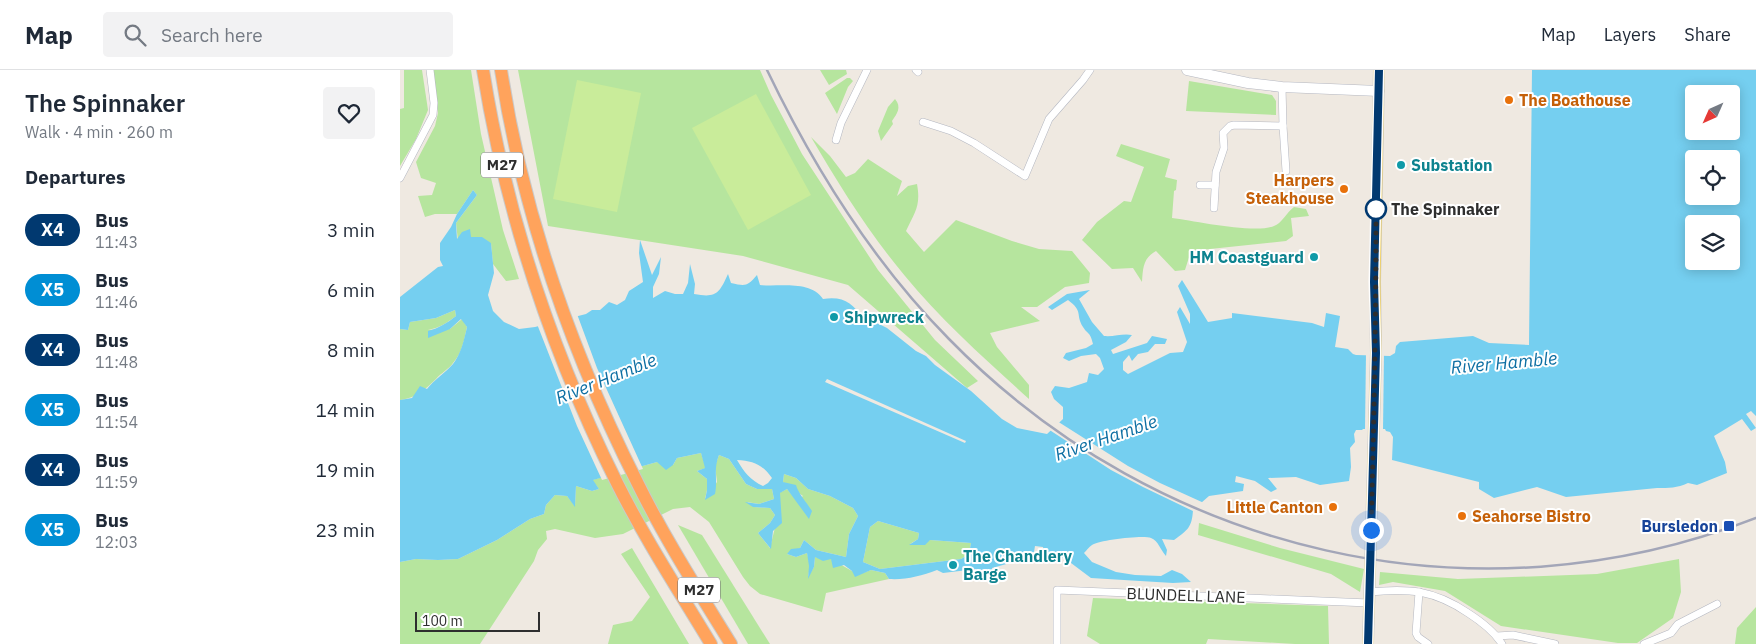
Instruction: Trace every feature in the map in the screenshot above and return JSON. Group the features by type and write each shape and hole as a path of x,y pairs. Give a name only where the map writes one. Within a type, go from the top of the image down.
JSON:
{"highway":[{"name":"M27","path":"483,70 505,178 526,258 553,335 585,414 618,484 651,546 711,644"},
{"name":"M27","path":"501,70 520,166 544,254 567,321 606,416 638,486 731,644"}],"main road":[{"path":"1368,644 1376,353 1374,282 1379,70"}],"street":[{"path":"400,178 433,115 434,104 430,70"},
{"path":"836,140 841,123 867,70"},
{"path":"923,122 951,131 977,144 1025,176 1049,119 1090,70"},
{"path":"1190,70 1248,83 1282,87 1379,91"},
{"path":"1282,87 1286,171"},
{"path":"1214,208 1216,172 1224,148 1223,133 1226,129 1234,125 1283,126"},
{"path":"1200,185 1216,185"},
{"path":"1369,597 1397,589 1437,596 1457,605 1482,622 1497,636 1502,644"},
{"name":"BLUNDELL LANE","path":"1057,644 1058,590 1369,597"},
{"path":"1419,592 1416,633 1418,637 1428,644"},
{"path":"1644,644 1671,633 1678,624 1717,604"},
{"path":"1497,636 1513,636 1555,644"}],"green space":[{"path":"404,70 422,70 428,110 416,139 400,166 400,109 404,108"},
{"path":"433,70 471,70 481,134 503,230 519,279 506,281 493,264 491,243 458,241 456,223 477,195 473,190 457,214 435,214 425,217 418,196 432,195 436,183 421,178 416,162 435,126 438,113"},
{"path":"518,70 760,70 802,154 878,270 935,340 978,381 967,388 848,285 743,256 548,226"},
{"path":"820,70 846,70 847,74 829,85"},
{"path":"847,78 853,81 848,87 837,114 825,93"},
{"path":"577,80 641,93 617,212 553,199"},
{"path":"1189,81 1272,95 1276,101 1276,115 1186,111"},
{"path":"756,94 811,195 748,230 692,128"},
{"path":"895,99 898,105 896,116 892,121 893,124 881,141 878,131 888,107"},
{"path":"811,137 830,156 846,177 855,173 868,159 902,181 897,196 908,186 917,184 918,204 906,231 924,252 956,220 1039,249 1072,251 1090,273 1089,283 1065,287 1037,307 1021,307 1040,321 990,333 997,347 1029,385 1029,399 981,355 919,293 879,243 832,173"},
{"path":"1121,144 1170,159 1165,177 1177,180 1176,190 1174,191 1172,218 1253,229 1277,225 1294,207 1306,209 1309,216 1291,218 1293,236 1286,241 1191,251 1185,270 1175,271 1156,251 1146,260 1143,268 1142,282 1133,268 1112,269 1082,240 1097,222 1124,201 1131,202 1144,167 1116,156"},
{"path":"455,310 456,316 453,319 439,327 428,330 450,329 462,319 467,327 459,355 449,367 420,393 400,400 400,329 408,330 410,322 436,318"},
{"path":"701,453 706,468 697,471 707,479 705,499 717,482 715,466 719,455 729,459 746,484 757,489 772,489 774,499 759,504 747,502 754,507 770,508 775,515 770,523 758,533 770,548 780,507 779,493 787,489 797,501 803,496 783,482 784,474 796,478 808,489 830,496 853,508 858,516 849,534 846,557 816,550 804,540 800,548 787,554 796,557 807,553 810,566 808,577 814,567 815,557 831,559 852,571 863,573 871,570 885,573 889,579 826,593 822,612 760,594 743,577 709,522 690,507 673,509 623,534 595,538 555,529 546,531 547,539 538,550 534,561 480,644 400,644 400,562 416,559 458,559 497,540 530,519 544,514 546,505 555,495 567,496 575,506 576,486 592,491 599,489 592,480 657,462 673,465 677,458"},
{"path":"878,521 919,533 918,539 910,544 930,540 971,543 969,554 961,559 880,569 863,562 870,527"},
{"path":"1199,523 1280,548 1364,569 1360,592 1331,574 1198,535"},
{"path":"678,525 702,535 770,644 748,644"},
{"path":"632,548 689,644 608,644 613,625 632,621 650,597 621,554"},
{"path":"1679,559 1681,592 1673,618 1637,643 1618,643 1501,626 1445,591 1393,582 1379,585 1380,572 1458,579 1597,574"},
{"path":"1093,598 1328,606 1329,644 1208,639 1206,644 1100,644 1087,636"},
{"path":"1756,607 1756,644 1735,644 1737,628"}],"water":[{"name":"River Hamble","path":"1532,70 1756,70 1756,416 1751,411 1746,414 1756,428 1751,431 1742,419 1714,436 1725,462 1727,473 1697,485 1688,483 1673,487 1566,497 1537,487 1494,498 1479,489 1479,482 1392,460 1393,437 1390,432 1385,429 1363,429 1356,430 1354,434 1355,442 1350,448 1351,467 1349,481 1320,485 1296,477 1268,478 1277,489 1271,492 1255,481 1236,476 1235,482 1244,484 1243,491 1209,496 1193,510 1192,520 1186,531 1174,540 1162,539 1167,550 1166,556 1156,541 1146,537 1103,541 1092,545 1084,553 1092,562 1116,572 1161,576 1172,570 1182,574 1191,582 1173,583 1091,578 1063,557 1060,561 1050,554 1044,553 1043,547 1035,546 1034,552 1011,557 1010,563 992,568 992,576 979,580 976,569 943,573 937,570 901,579 889,579 885,573 871,570 855,577 852,571 844,565 833,568 831,559 823,561 815,557 814,567 808,579 807,553 796,557 787,554 791,549 800,548 804,540 816,550 846,557 849,534 858,516 853,508 830,496 808,489 796,478 784,474 783,482 796,485 812,511 809,519 787,489 780,493 782,523 773,531 771,549 758,533 770,523 775,515 770,508 753,507 745,502 759,504 774,499 772,489 757,489 746,484 729,459 719,455 716,465 715,494 705,500 707,479 697,471 705,468 701,453 677,458 673,465 666,470 657,462 593,480 599,489 592,491 576,486 575,507 567,496 555,495 546,505 544,514 530,519 497,540 458,559 416,559 400,562 400,400 412,398 420,386 427,389 453,364 460,351 467,327 461,319 450,329 428,338 428,331 443,325 456,316 455,310 436,318 410,322 408,330 400,329 400,297 438,267 443,266 440,260 440,243 473,190 477,195 456,223 457,239 462,232 470,229 471,237 482,237 491,243 494,273 488,295 493,311 504,322 519,329 535,327 586,314 592,310 600,310 609,302 617,305 625,300 629,291 643,282 639,253 640,240 652,275 661,257 659,274 653,287 653,298 665,291 683,294 688,283 690,264 695,284 694,294 712,295 716,293 728,274 731,283 743,285 751,282 757,275 760,285 803,287 817,293 823,299 842,300 851,305 864,319 869,319 887,328 916,351 926,356 935,365 971,391 1002,419 1017,428 1047,434 1063,419 1063,407 1054,399 1051,392 1055,386 1069,388 1087,382 1089,373 1098,375 1104,369 1100,358 1096,354 1081,356 1069,361 1063,358 1066,353 1086,348 1093,344 1090,335 1081,323 1078,310 1073,304 1068,300 1052,310 1048,307 1067,294 1090,290 1079,299 1092,322 1104,336 1132,335 1126,342 1111,350 1113,354 1147,343 1152,336 1167,339 1165,344 1155,344 1148,352 1138,354 1132,361 1129,355 1123,362 1123,370 1128,374 1170,353 1183,352 1187,342 1177,312 1180,307 1190,324 1190,314 1178,286 1182,280 1208,322 1232,318 1232,313 1312,323 1324,327 1326,313 1340,316 1335,347 1348,349 1356,355 1390,356 1395,353 1396,346 1400,342 1473,336 1489,343 1529,345","holes":["737,460 757,464 765,469 772,478 763,486 758,484 748,475","878,521 919,533 918,539 909,545 925,545 930,540 971,543 969,554 961,559 880,569 863,562 870,527"]}],"pier":[{"path":"577,314 597,368 643,469 602,480 577,426 537,324"},
{"path":"1366,353 1384,353 1383,430 1365,430"},
{"path":"827,379 966,441 965,443 825,382"},
{"path":"1057,421 1128,466 1204,503 1195,512 1111,470 1048,429"}],"railway":[{"path":"767,70 804,142 847,212 895,278 949,339 1032,413 1124,473 1223,519 1326,550 1433,566 1541,567 1649,551 1756,518"}],"bus line":[{"name":"X4","path":"1368,644 1376,353 1374,282 1379,70"}],"place":[{"name":"The Boathouse","path":"1509,100"},
{"name":"Substation","path":"1401,165"},
{"name":"Harpers Steakhouse","path":"1344,189"},
{"name":"The Spinnaker","path":"1376,209"},
{"name":"HM Coastguard","path":"1314,257"},
{"name":"Shipwreck","path":"834,317"},
{"name":"Little Canton","path":"1333,507"},
{"name":"Seahorse Bistro","path":"1462,516"},
{"name":"Bursledon","path":"1729,526"},
{"name":"The Chandlery Barge","path":"953,565"}],"route":[{"path":"1371,530 1376,353 1374,282 1376,209"}]}
